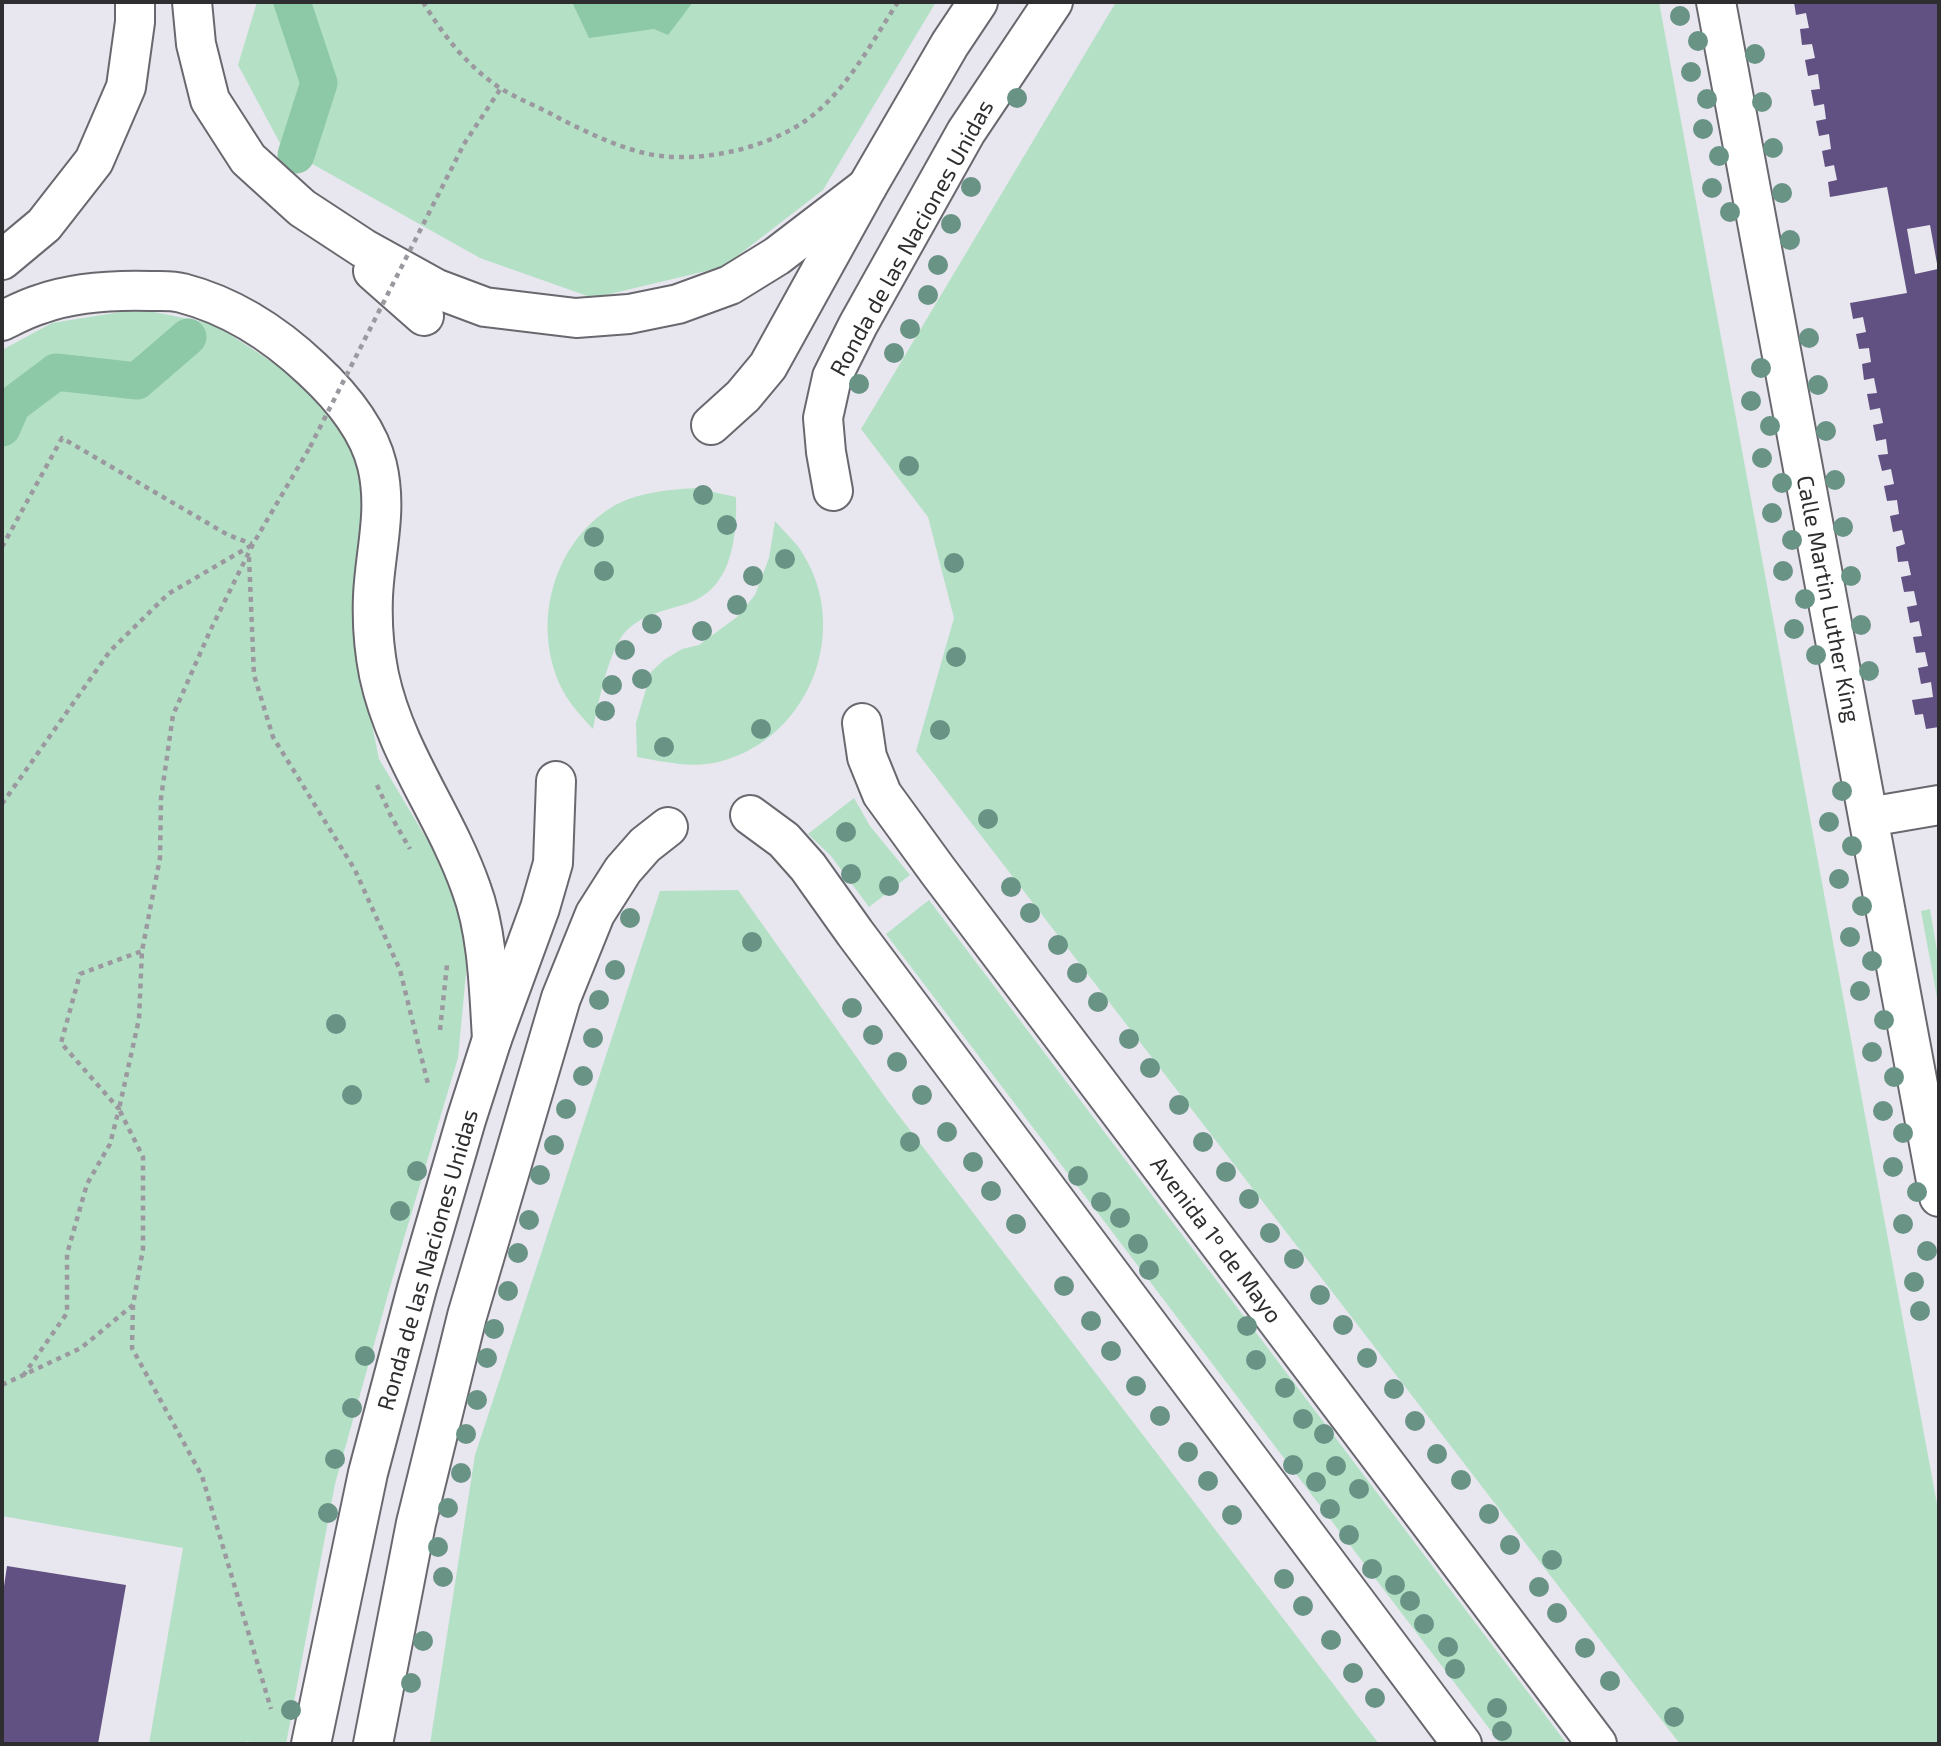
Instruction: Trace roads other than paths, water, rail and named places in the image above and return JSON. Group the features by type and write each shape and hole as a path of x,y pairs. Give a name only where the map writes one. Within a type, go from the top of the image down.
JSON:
{"main road":[{"path":"2,260 44,225 94,161 126,87 135,22 135,2"},
{"path":"192,2 196,44 210,100 248,159 424,316"},
{"path":"710,425 743,396 768,366 867,187 950,44 978,2"},
{"name":"Ronda de las Naciones Unidas","path":"833,491 823,418 832,377 858,325 966,132 1054,2"},
{"name":"Calle Martin Luther King","path":"1716,2 1939,1197"},
{"path":"302,208 363,248 436,289 485,307 576,318 629,314 666,307 730,285 777,256 867,187"},
{"path":"2,321 41,303 110,290 179,292 232,311 284,343 328,384 364,432 377,464 380,491 382,528 373,596 374,641 379,675 411,767 447,833 472,889 485,950 492,1039"},
{"name":"Avenida 1º de Mayo","path":"862,723 867,757 890,805 1597,1744"},
{"name":"Ronda de las Naciones Unidas","path":"311,1744 368,1472 417,1288 492,1039 540,908 553,863 556,781"},
{"path":"1869,817 1939,805"},
{"path":"750,815 783,840 808,867 1462,1744"},
{"path":"373,1744 416,1523 467,1316 561,998 596,914 623,870 645,845 668,827"}],"waterway":[{"path":"292,2 319,83 296,155"},
{"path":"2,428 12,405 56,372 137,381 188,337"}]}
